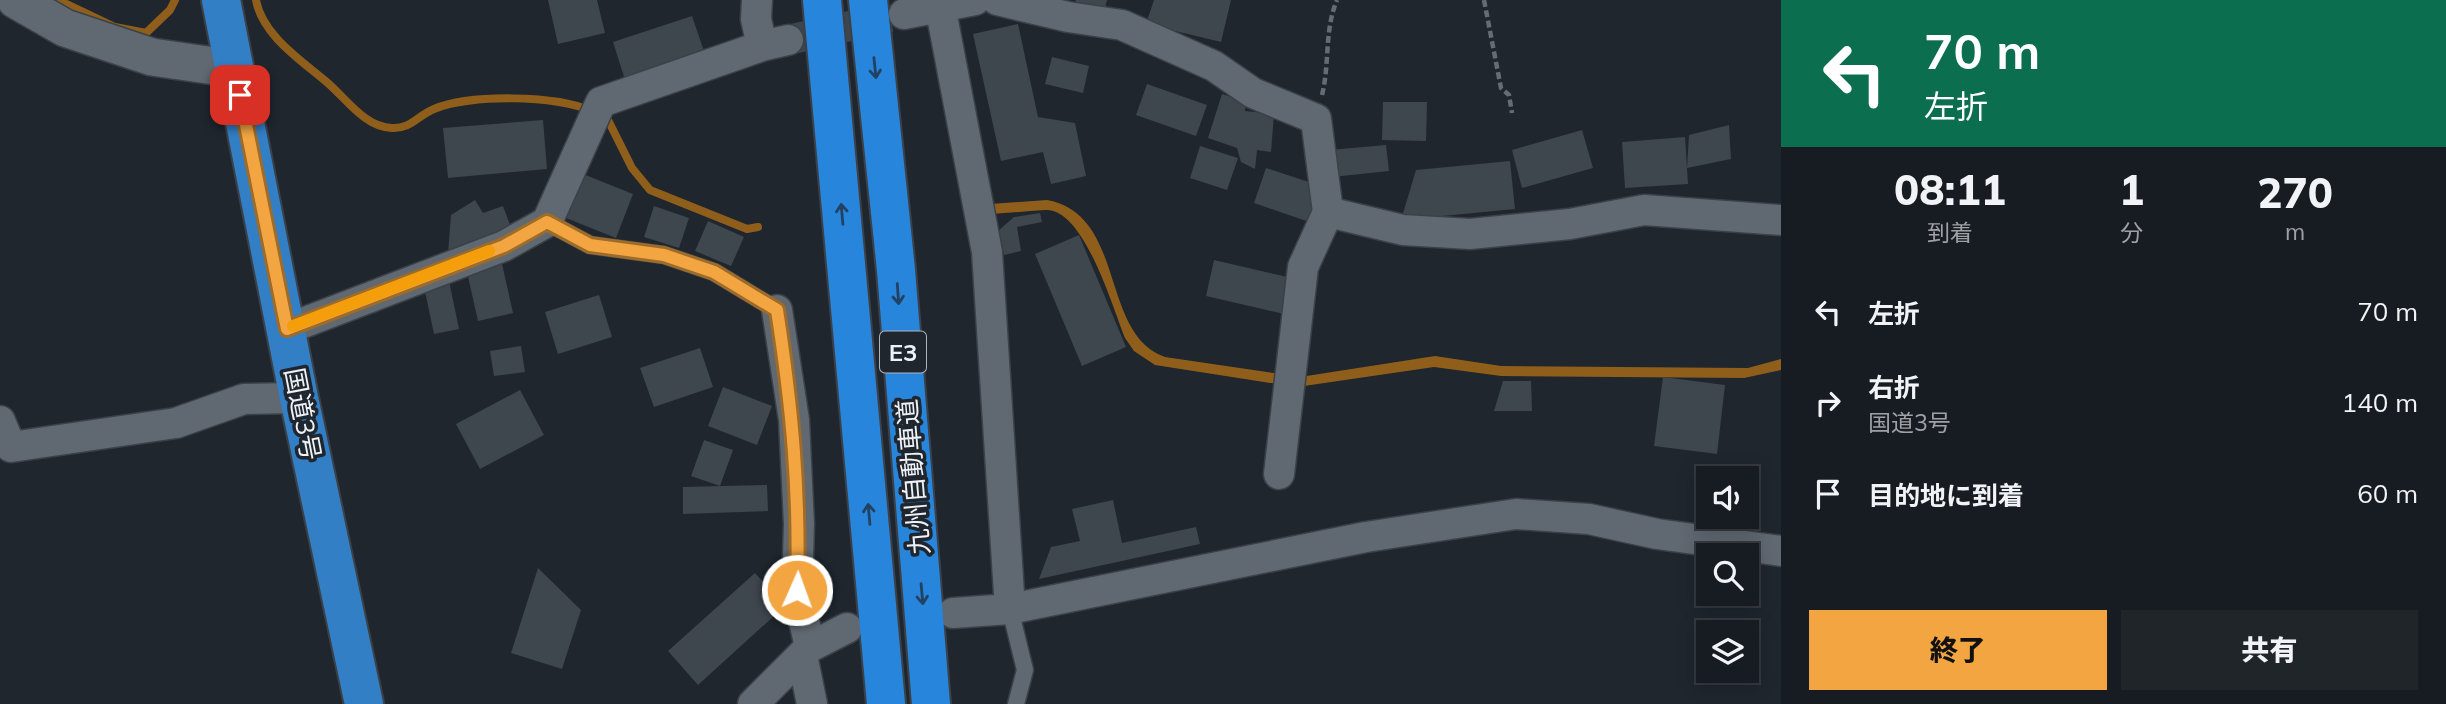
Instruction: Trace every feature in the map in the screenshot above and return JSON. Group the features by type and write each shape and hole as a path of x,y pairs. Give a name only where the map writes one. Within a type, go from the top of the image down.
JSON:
{"highway":[{"name":"国道3号","path":"221,0 299,398 364,704"},
{"name":"九州自動車道","path":"822,0 886,704"},
{"name":"九州自動車道","path":"868,0 896,270 931,704"}],"street":[{"path":"16,0 65,28 152,57 235,69"},
{"path":"287,329 504,246 547,222 596,112 775,43 757,0"},
{"path":"904,14 940,2 975,0"},
{"path":"998,0 1068,18 1122,25 1214,66 1253,93 1316,119 1328,212 1303,267 1279,474"},
{"path":"940,2 987,252 1010,609"},
{"path":"1328,212 1403,230 1469,234 1570,224 1644,210 1781,220"},
{"path":"777,310 794,420 799,524 797,590 812,704"},
{"path":"4,439 176,423 244,399 299,398"},
{"path":"953,613 1010,609 1366,537 1516,514 1589,519 1657,534 1781,551"},
{"path":"753,704 806,651 847,628"}],"lane":[{"path":"547,222 590,245 664,255 714,272 777,310"},
{"path":"1010,609 1025,670 1016,704"}],"path":[{"path":"1316,119 1326,75 1326,43 1337,0"},
{"path":"1484,0 1501,88 1509,95 1512,113"}],"shaded area":[{"path":"1047,200 1072,210 1090,228 1102,250 1130,325 1144,344 1165,357 1300,377 1435,356 1501,366 1748,368 1781,359 1781,370 1744,378 1501,376 1434,367 1297,387 1155,365 1134,351 1125,338 1095,262 1072,225 1059,213 1045,210 964,216 962,206"}],"building":[{"path":"548,0 597,0 605,33 558,44"},
{"path":"1076,0 1107,0 1104,12 1069,12"},
{"path":"1154,0 1231,0 1221,42 1146,24"},
{"path":"692,16 706,57 626,83 613,42"},
{"path":"1018,24 1038,117 1075,123 1086,176 1051,184 1043,152 1001,161 973,34"},
{"path":"1052,57 1089,66 1083,93 1045,84"},
{"path":"1147,84 1207,105 1196,136 1136,115"},
{"path":"1222,94 1246,102 1245,111 1274,114 1271,152 1257,150 1255,169 1241,162 1237,148 1208,138"},
{"path":"1383,102 1427,102 1426,141 1382,140"},
{"path":"543,120 547,169 448,178 443,128"},
{"path":"1729,125 1731,159 1687,168 1689,135"},
{"path":"1582,130 1593,168 1522,188 1512,150"},
{"path":"1685,137 1688,184 1625,188 1622,142"},
{"path":"1386,145 1389,171 1332,177 1330,150"},
{"path":"1200,146 1238,158 1227,190 1190,178"},
{"path":"1510,161 1515,209 1401,220 1416,170"},
{"path":"1266,168 1318,185 1315,224 1254,203"},
{"path":"578,172 633,194 616,238 561,216"},
{"path":"475,200 483,213 503,206 512,230 448,254 451,215"},
{"path":"654,206 689,218 679,248 644,237"},
{"path":"1040,213 1042,222 1017,227 1021,251 1004,255 999,230 1014,217"},
{"path":"708,221 744,237 731,266 695,251"},
{"path":"1079,235 1126,347 1082,366 1035,254"},
{"path":"500,255 513,313 478,321 465,263"},
{"path":"1214,260 1296,279 1288,315 1206,296"},
{"path":"448,276 459,329 434,334 423,282"},
{"path":"599,295 612,337 558,354 545,312"},
{"path":"521,346 525,372 494,376 490,351"},
{"path":"700,348 713,387 654,407 640,368"},
{"path":"1663,377 1725,385 1717,454 1654,446"},
{"path":"1503,381 1531,381 1532,411 1494,411"},
{"path":"723,387 772,406 757,445 708,426"},
{"path":"520,390 544,435 480,469 456,424"},
{"path":"704,440 733,450 720,486 691,476"},
{"path":"767,485 768,511 683,514 683,487"},
{"path":"1113,500 1122,543 1196,527 1200,544 1039,579 1051,547 1080,541 1072,509"},
{"path":"538,568 581,610 562,669 511,653"},
{"path":"755,573 785,606 698,685 668,651"}],"waterway":[{"path":"58,0 115,27 146,33 170,10 175,0"},
{"path":"256,0 266,24 283,45 354,109 382,126 399,128 449,104 490,99 536,99 591,111"},
{"path":"602,117 608,120 632,168 650,190 747,229 758,227"}],"tunnel":[{"path":"788,40 890,17"}],"slow traffic":[{"path":"293,326 489,251"}],"route":[{"path":"240,95 287,329 504,246 547,222 590,245 664,255 714,272 777,310 794,420 799,524 797,590"}]}
